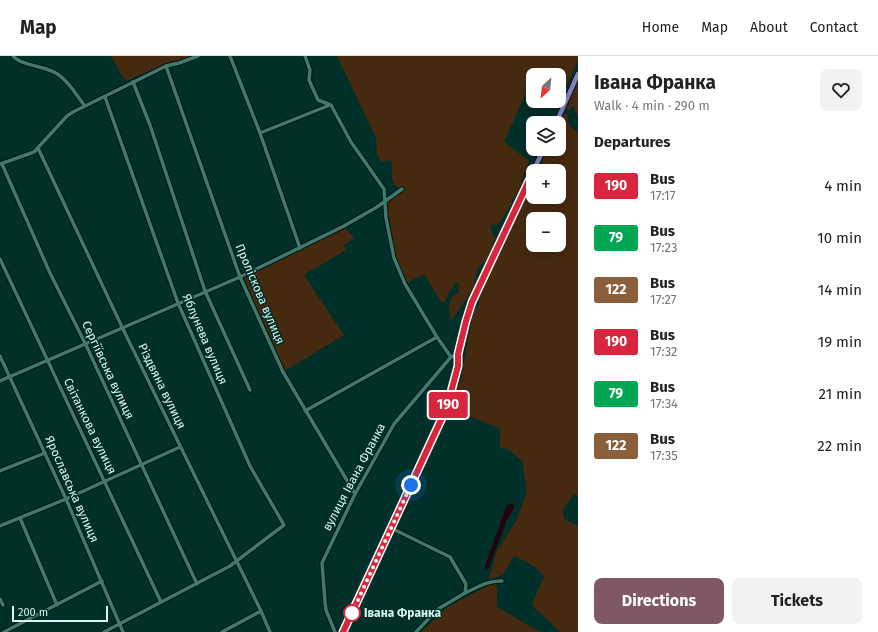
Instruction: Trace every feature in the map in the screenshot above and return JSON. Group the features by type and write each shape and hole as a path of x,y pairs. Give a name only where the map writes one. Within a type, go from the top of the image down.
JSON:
{"main road":[{"path":"559,116 578,74"},
{"path":"343,632 447,407 458,366 458,354 472,302 526,186"}],"street":[{"path":"13,56 18,60 38,66 59,75 85,106"},
{"path":"1,164 34,152 67,116 85,106 166,66 198,56"},
{"path":"230,56 260,133 300,248"},
{"path":"305,56 310,70 309,80 318,100 331,105 351,142 384,189 384,203 394,258 405,284 451,357"},
{"name":"Проліскова вулиця","path":"166,66 240,277 283,372 355,494"},
{"path":"133,82 150,125 205,292 250,390"},
{"name":"Яблунева вулиця","path":"105,97 178,303 250,466 284,523 283,526 236,561"},
{"path":"260,133 330,105"},
{"name":"Різдвяна вулиця","path":"38,148 122,327 270,632"},
{"name":"Сергіївська вулиця","path":"1,164 50,273 85,343 197,584"},
{"path":"0,381 240,277 344,226 384,203 402,189"},
{"name":"Світанкова вулиця","path":"0,259 161,602"},
{"path":"305,411 437,337"},
{"name":"вулиця Івана Франка","path":"335,632 326,610 322,563 355,494 394,424 451,357 458,354"},
{"name":"Ярославська вулиця","path":"0,356 66,499 123,632"},
{"path":"0,526 66,499 180,447"},
{"path":"0,471 45,453"},
{"path":"20,518 57,605"},
{"path":"391,528 450,557 466,584 464,593"},
{"path":"104,632 197,584 230,566 236,561"},
{"path":"4,632 102,581"},
{"path":"416,632 438,609 464,593 490,582 502,581"},
{"path":"0,599 3,605"},
{"path":"222,632 261,611"}],"shaded area":[{"path":"111,56 195,56 147,72 126,81"},
{"path":"337,56 578,56 578,60 566,88 566,68 526,68 526,95 504,142 529,160 528,164 526,164 526,169 519,191 512,200 511,205 497,226 493,224 490,227 495,238 489,258 478,267 473,289 451,321 449,307 452,296 458,293 459,285 457,282 449,292 445,302 441,302 424,274 405,284 394,258 384,203 402,189 394,184 391,160 382,162 377,155 376,138"},
{"path":"578,82 578,116 573,106 569,111 566,109"},
{"path":"565,113 568,116 567,122 576,132 578,132 578,497 574,494 563,510 564,519 578,526 578,632 560,632 533,606 532,603 544,577 531,565 515,556 503,575 491,579 489,578 497,551 516,521 527,492 522,461 509,450 500,447 500,429 450,408 461,379 474,312 479,305 479,299 526,197 526,204 566,204 566,164 541,164 545,156 566,156 566,116 564,116"},
{"path":"344,226 354,238 344,245 346,250 304,275 344,335 283,372 240,277"},
{"path":"511,504 515,506 507,520 489,567 485,570 485,566 507,505"},
{"path":"491,584 496,584 497,587 497,607 540,632 421,632 446,608"}],"bus line":[{"name":"190","path":"343,632 447,407 454,385 458,366 458,354 472,302 526,187"}],"place":[{"name":"Івана Франка","path":"352,613"}],"route":[{"path":"352,613 411,485"}]}
